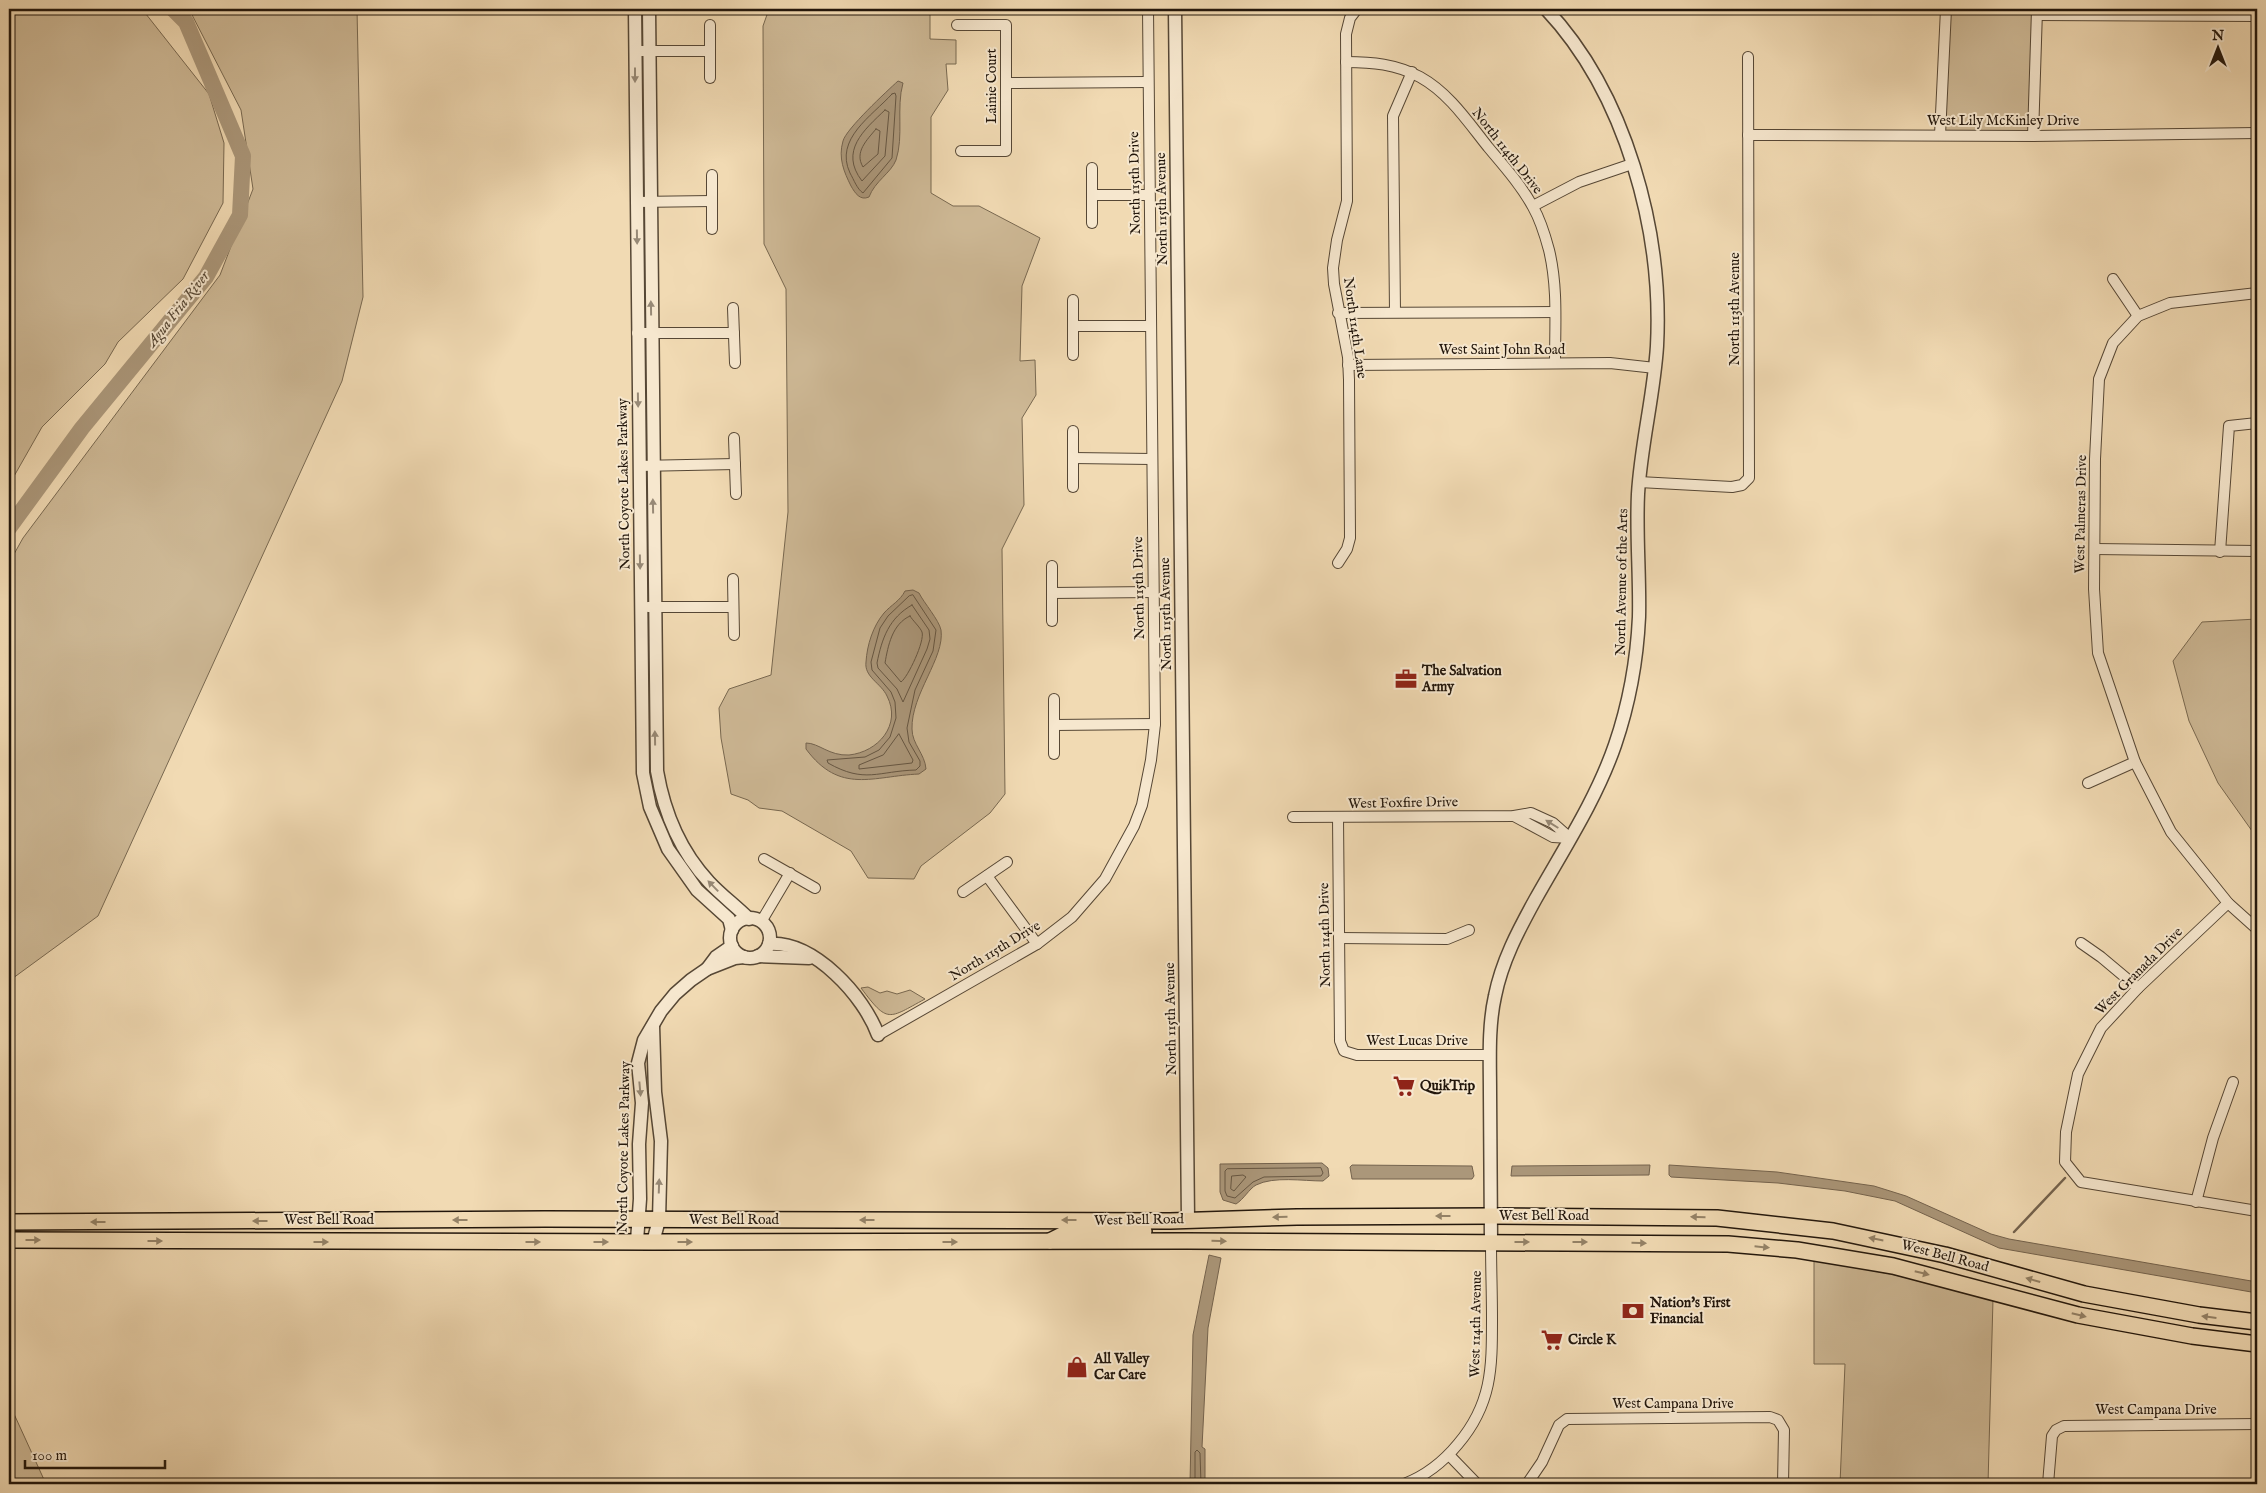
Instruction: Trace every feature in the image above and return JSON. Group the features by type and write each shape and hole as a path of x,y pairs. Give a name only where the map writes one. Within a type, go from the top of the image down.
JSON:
{"main road":[{"name":"West Bell Road","path":"9,1222 1029,1220 1491,1216 1717,1218 1812,1227 1892,1242 2084,1294 2199,1316 2257,1322"},
{"path":"1047,1242 1068,1232 1175,1231 1185,1225 1188,1219"},
{"path":"785,1241 818,1231 881,1231 886,1228 891,1220"},
{"path":"928,1241 932,1234 943,1229 1007,1229 1029,1220"},
{"name":"West Bell Road","path":"9,1240 1728,1244 1798,1250 1893,1266 2078,1314 2128,1325 2257,1344"}],"street":[{"name":"North Coyote Lakes Parkway","path":"635,9 641,757 650,807 668,848 682,871 698,890 729,919 732,930"},
{"name":"North Coyote Lakes Parkway","path":"649,9 656,756 664,803 680,842 708,881 755,920"},
{"name":"North 115th Drive","path":"878,1035 1037,944 1072,917 1104,879 1126,843 1142,805 1151,760 1155,724 1148,195 1148,9"},
{"name":"North 115th Avenue","path":"1175,9 1188,1219"},
{"name":"North 114th Lane","path":"1338,563 1348,549 1350,538 1348,365 1338,313 1333,268 1337,240 1347,201 1347,26 1357,9"},
{"name":"North Avenue of the Arts","path":"1491,1242 1490,1055 1494,998 1502,969 1514,938 1570,838 1609,763 1624,717 1633,673 1638,621 1639,482 1655,368 1658,314 1655,267 1650,233 1632,164 1613,110 1598,78 1568,34 1546,9"},
{"path":"1940,135 1946,9"},
{"path":"2033,136 2037,12 2257,16"},
{"path":"710,25 710,78"},
{"name":"Lainie Court","path":"957,25 1006,25 1006,151 961,152"},
{"path":"635,51 710,51"},
{"name":"North 113th Avenue","path":"1639,482 1709,487 1737,486 1746,482 1750,467 1748,58"},
{"name":"North 114th Drive","path":"1346,62 1382,64 1412,72 1436,88 1451,102 1514,178 1533,206 1542,228 1551,260 1555,312 1555,363"},
{"path":"1395,312 1393,116 1412,72"},
{"path":"1006,82 1147,82"},
{"name":"West Lily McKinley Drive","path":"1748,135 2033,136 2257,133"},
{"path":"1533,206 1578,182 1632,164"},
{"path":"1092,168 1092,223"},
{"path":"712,175 712,229"},
{"path":"1092,195 1148,195"},
{"path":"636,202 712,201"},
{"path":"2113,279 2138,316 2170,303 2257,293"},
{"path":"1073,300 1073,355"},
{"path":"733,308 735,363"},
{"path":"1338,313 1555,312"},
{"name":"West Palmeras Drive","path":"2138,316 2113,343 2099,379 2095,458 2094,549 2094,589 2098,653 2135,762 2171,832 2228,903 2257,929"},
{"path":"1073,326 1151,326"},
{"path":"638,333 734,333"},
{"name":"West Saint John Road","path":"1348,365 1610,363 1655,368"},
{"path":"2220,552 2230,426 2257,424"},
{"path":"1073,432 1073,488"},
{"path":"734,438 736,494"},
{"path":"1073,458 1152,459"},
{"path":"639,466 735,464"},
{"path":"2094,549 2220,552 2257,550"},
{"path":"1052,566 1052,621"},
{"path":"733,578 734,635"},
{"path":"1052,592 1153,592"},
{"path":"640,608 733,607"},
{"path":"1054,699 1054,754"},
{"path":"1054,725 1155,724"},
{"path":"2088,783 2135,762"},
{"name":"West Foxfire Drive","path":"1292,817 1514,816 1531,813 1553,824 1570,838"},
{"name":"North 114th Drive","path":"1338,817 1340,1041 1344,1051"},
{"path":"764,859 815,888"},
{"path":"963,892 1007,862"},
{"path":"755,920 790,873"},
{"path":"987,876 1037,944"},
{"name":"West Granada Drive","path":"2228,903 2138,988 2101,1028 2078,1074 2066,1132 2065,1162 2081,1182 2257,1211"},
{"path":"758,956 763,953 769,944 769,931 755,920 739,922 732,930 732,946 744,957 814,958"},
{"path":"1339,938 1447,938 1469,930"},
{"path":"769,944 794,947 833,971 851,989 868,1011 878,1035"},
{"path":"2081,944 2101,956 2138,988"},
{"name":"North Coyote Lakes Parkway","path":"637,1241 639,1144 642,1103 638,1063 644,1040 675,994 707,969 716,957 732,946"},
{"name":"North Coyote Lakes Parkway","path":"707,969 735,958 744,957"},
{"name":"North Coyote Lakes Parkway","path":"653,1026 654,1092 661,1141 659,1220 654,1242"},
{"name":"West Lucas Drive","path":"1344,1051 1358,1055 1490,1055"},
{"path":"2196,1202 2213,1138 2233,1082"},
{"name":"West 114th Avenue","path":"1449,1455 1470,1431 1490,1380 1492,1360 1491,1242"},
{"name":"West Campana Drive","path":"1527,1484 1544,1456 1559,1425 1564,1420 1574,1418 1770,1417 1782,1422 1784,1434 1783,1484"},
{"name":"West Campana Drive","path":"2048,1484 2052,1436 2056,1430 2064,1426 2076,1424 2257,1424"},
{"path":"1404,1484 1414,1480 1449,1455 1477,1484"}],"shaded area":[{"path":"9,9 142,9 209,94 224,143 223,203 183,279 118,342 105,364 42,427 9,485"},
{"path":"189,9 357,9 363,297 342,381 98,916 9,981 9,563 23,538 220,275 253,189 241,110"},
{"path":"769,9 930,9 930,39 956,40 956,64 946,64 948,90 931,117 931,193 953,206 979,206 1040,238 1022,286 1020,361 1035,360 1036,395 1022,418 1024,505 1002,549 1005,794 990,813 921,866 914,879 868,878 851,851 782,811 759,808 748,800 731,794 721,738 719,708 729,689 771,675 788,512 786,289 764,244 763,26"},
{"path":"1947,9 2037,9 2033,136 1940,135"},
{"path":"2257,619 2257,838 2218,783 2189,721 2173,661 2202,622"},
{"path":"868,987 880,993 887,991 897,994 910,990 925,999 896,1014 883,1013 861,988"},
{"path":"1814,1260 1891,1274 1993,1299 1988,1484 1840,1484 1845,1364 1814,1364"},
{"path":"9,1403 46,1484 9,1484"}],"water":[{"path":"898,81 903,83 896,160 891,169 875,186 869,197 863,198 854,191 844,170 841,159 843,141 859,119"},
{"path":"913,590 919,593 941,630 938,652 913,716 913,734 926,769 919,774 858,780 832,773 806,749 806,743 836,754 849,755 869,749 878,743 884,735 889,727 891,707 884,691 870,676 866,667 868,649 871,636 880,618 905,591"},
{"path":"1322,1163 1328,1168 1329,1176 1323,1181 1280,1180 1263,1182 1253,1187 1236,1204 1223,1200 1220,1192 1220,1164"},
{"path":"1352,1165 1472,1166 1474,1176 1472,1179 1352,1179 1350,1167"},
{"path":"1650,1165 1649,1175 1511,1176 1512,1166"},
{"path":"1669,1165 1777,1172 1874,1186 1906,1196 1991,1234 2009,1239 2257,1282 2257,1293 1999,1248 1895,1201 1845,1191 1778,1183 1671,1177 1669,1175"},
{"path":"1209,1255 1221,1258 1208,1328 1202,1447 1205,1449 1205,1484 1190,1484 1193,1335"}],"waterway":[{"name":"Agua Fria River","path":"9,528 82,428 206,277 240,215 243,156 186,22 173,9"},
{"path":"2014,1232 2065,1178"}],"place":[{"name":"The Salvation Army","path":"1406,679"},
{"name":"QuikTrip","path":"1404,1086"},
{"name":"Nation's First Financial","path":"1633,1311"},
{"name":"Circle K","path":"1552,1340"},
{"name":"All Valley Car Care","path":"1077,1367"}]}
